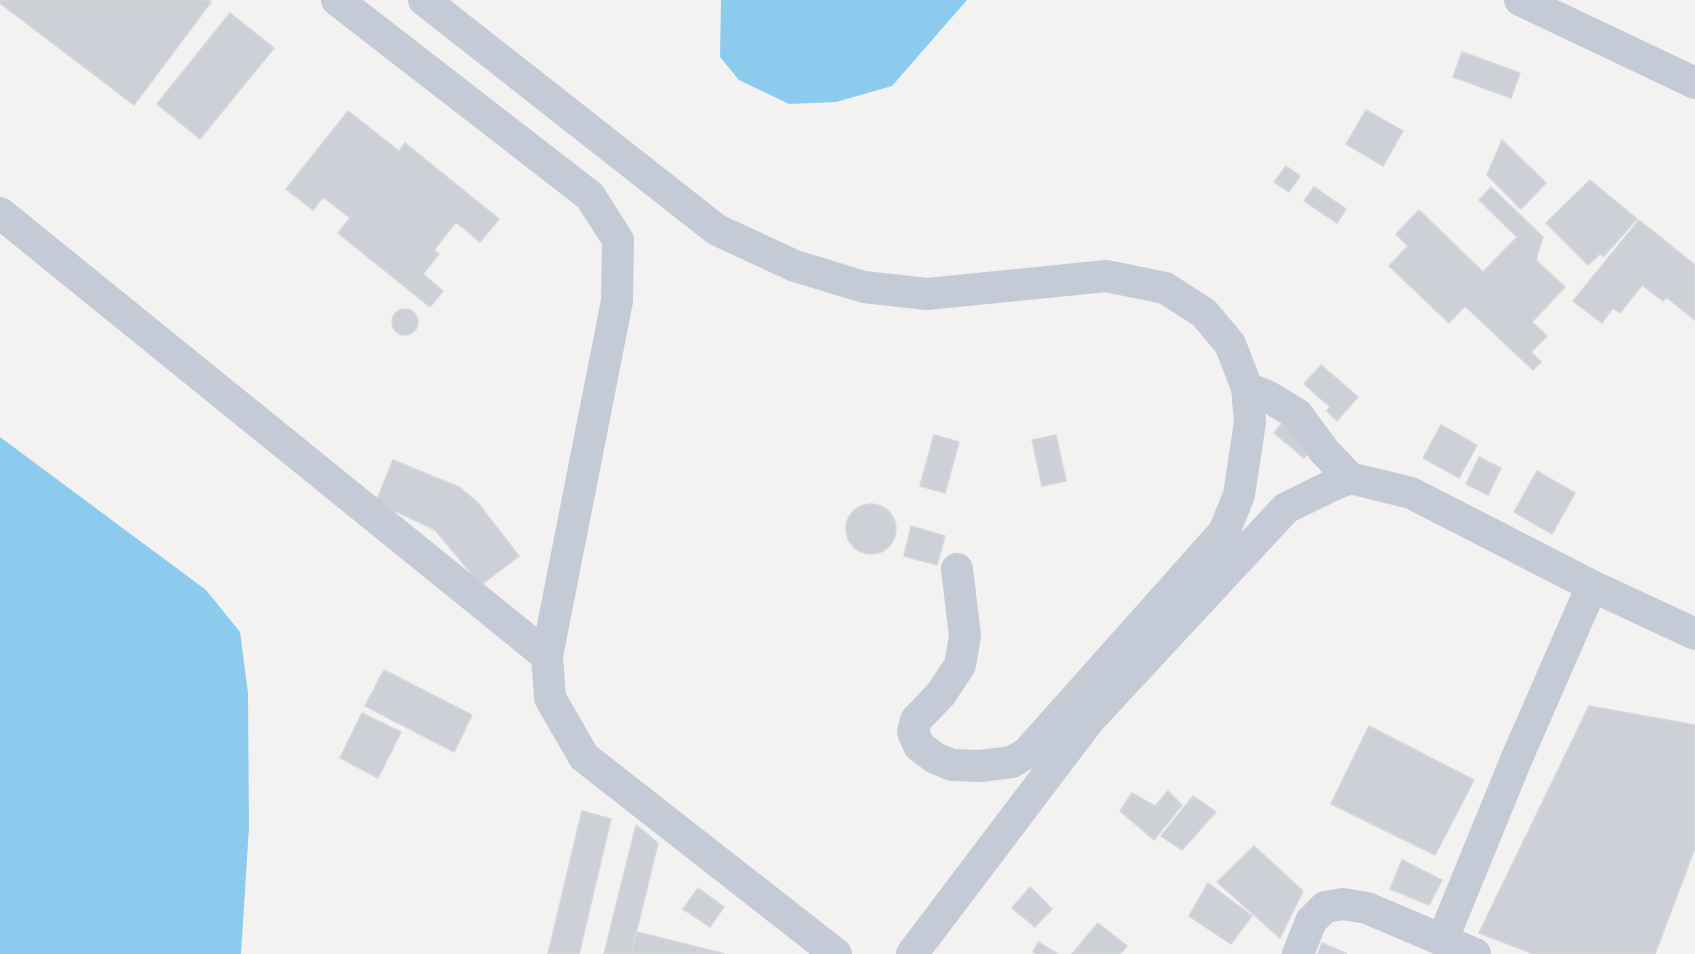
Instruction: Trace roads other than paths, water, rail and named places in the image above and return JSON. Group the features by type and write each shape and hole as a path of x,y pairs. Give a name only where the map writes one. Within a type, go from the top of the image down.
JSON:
{"street":[{"path":"337,0 591,196 618,240 617,301 547,656 550,698 584,757 836,954"},
{"path":"424,0 717,230 795,266 864,287 927,294 1106,276 1165,288 1204,313 1230,344 1247,388 1250,423 1239,495 1224,532 1028,752 1012,762 980,766 952,765 934,758 920,746 913,732 916,720 941,694 960,664 965,636 957,569"},
{"path":"1520,0 1695,83"},
{"path":"0,213 547,656"},
{"path":"1247,388 1267,396 1297,414 1325,452 1350,478 1411,493 1592,586 1695,634"},
{"path":"912,954 1089,720 1286,508 1350,478"},
{"path":"1442,941 1516,759 1592,586"},
{"path":"1298,954 1311,921 1325,908 1343,904 1367,908 1475,954"}],"water":[{"path":"721,0 967,0 892,86 836,102 789,104 739,80 720,57"},
{"path":"0,437 206,590 240,632 248,693 249,827 241,954 0,954"}]}
